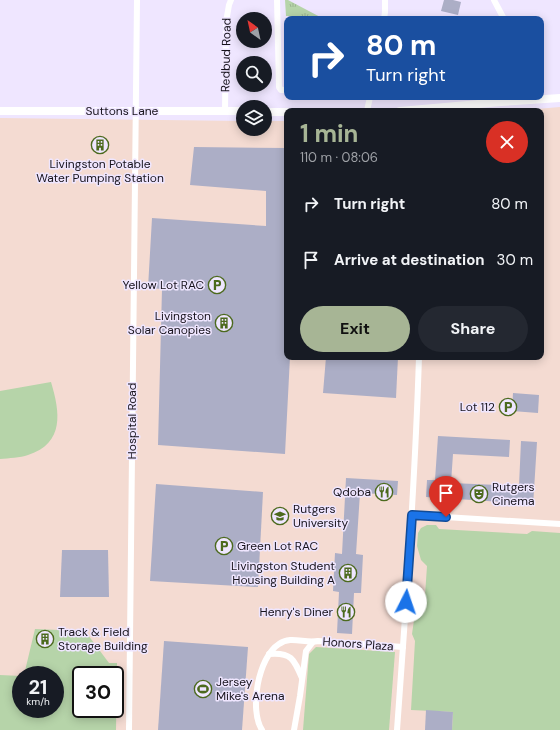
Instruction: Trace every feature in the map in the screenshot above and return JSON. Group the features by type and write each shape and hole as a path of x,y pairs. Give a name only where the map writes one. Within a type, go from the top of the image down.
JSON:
{"street":[{"name":"Hospital Road","path":"129,730 137,0"},
{"name":"Redbud Road","path":"225,111 226,22 231,0"},
{"path":"277,0 278,87 281,90 284,90"},
{"path":"384,0 384,16"},
{"path":"494,0 502,16"},
{"path":"544,98 560,98"},
{"path":"440,108 495,100"},
{"name":"Suttons Lane","path":"0,111 236,111"},
{"path":"272,112 284,112"},
{"path":"398,730 412,515 419,360"},
{"path":"412,515 560,524"},
{"name":"Honors Plaza","path":"262,730 258,721 256,709 257,682 261,668 269,654 279,644 291,639 313,642 403,647"},
{"name":"Honors Plaza","path":"294,730 306,650 313,642"},
{"path":"269,654 281,653 288,655 296,665 302,680"}],"shaded area":[{"name":"Rutgers University","path":"560,107 560,730 0,730 0,118 236,121 236,136 272,136 272,121 284,121 284,360 544,360 544,108"}],"green space":[{"path":"285,0 288,0 318,16 290,16 286,16"},
{"path":"51,382 57,415 57,425 54,435 40,450 25,456 0,459 0,391"},
{"path":"427,525 436,525 439,529 527,534 532,531 560,533 560,730 452,730 453,712 411,710 415,641 412,634 414,620 424,610 427,566 421,560 417,546 418,533 421,528"},
{"path":"35,629 85,631 109,663 117,663 117,666 72,666 72,718 116,718 116,730 0,730 0,675 12,676 12,718 64,718 64,666 26,666"},
{"path":"316,647 395,652 389,730 303,730 309,654"}],"building":[{"path":"444,0 461,2 458,15 441,11"},
{"name":"Livingston Potable Water Pumping Station","path":"97,141 104,141 104,149 97,149"},
{"name":"Livingston Solar Canopies","path":"194,147 284,148 284,360 290,360 285,454 158,445 162,289 148,288 152,218 266,226 266,191 190,185"},
{"path":"326,360 398,360 396,398 323,393"},
{"path":"513,393 539,395 538,413 512,411"},
{"path":"438,436 510,440 509,457 453,454 451,483 519,486 521,441 537,442 533,506 518,505 518,503 426,497 427,480 435,480"},
{"name":"Livingston Student Housing Building A","path":"346,478 398,481 397,495 360,493 356,554 363,555 361,593 354,593 352,634 337,633 339,592 333,591 335,553 342,554"},
{"path":"156,484 263,492 258,587 150,581"},
{"path":"62,550 108,550 109,597 60,597"},
{"name":"Track & Field Storage Building","path":"38,633 52,633 52,644 38,644"},
{"name":"Jersey Mike's Arena","path":"164,641 248,647 242,730 158,730"},
{"path":"426,710 453,712 452,730 425,730"}],"place":[{"name":"Livingston Potable Water Pumping Station","path":"100,145"},
{"name":"Yellow Lot RAC","path":"217,285"},
{"name":"Livingston Solar Canopies","path":"224,323"},
{"name":"Lot 112","path":"508,407"},
{"name":"Qdoba","path":"384,492"},
{"name":"Rutgers Cinema","path":"479,494"},
{"name":"Rutgers University","path":"280,516"},
{"name":"Green Lot RAC","path":"224,546"},
{"name":"Livingston Student Housing Building A","path":"348,573"},
{"name":"Henry's Diner","path":"346,612"},
{"name":"Track & Field Storage Building","path":"45,639"},
{"name":"Jersey Mike's Arena","path":"203,689"}],"route":[{"path":"406,602 412,515 446,517"}]}
